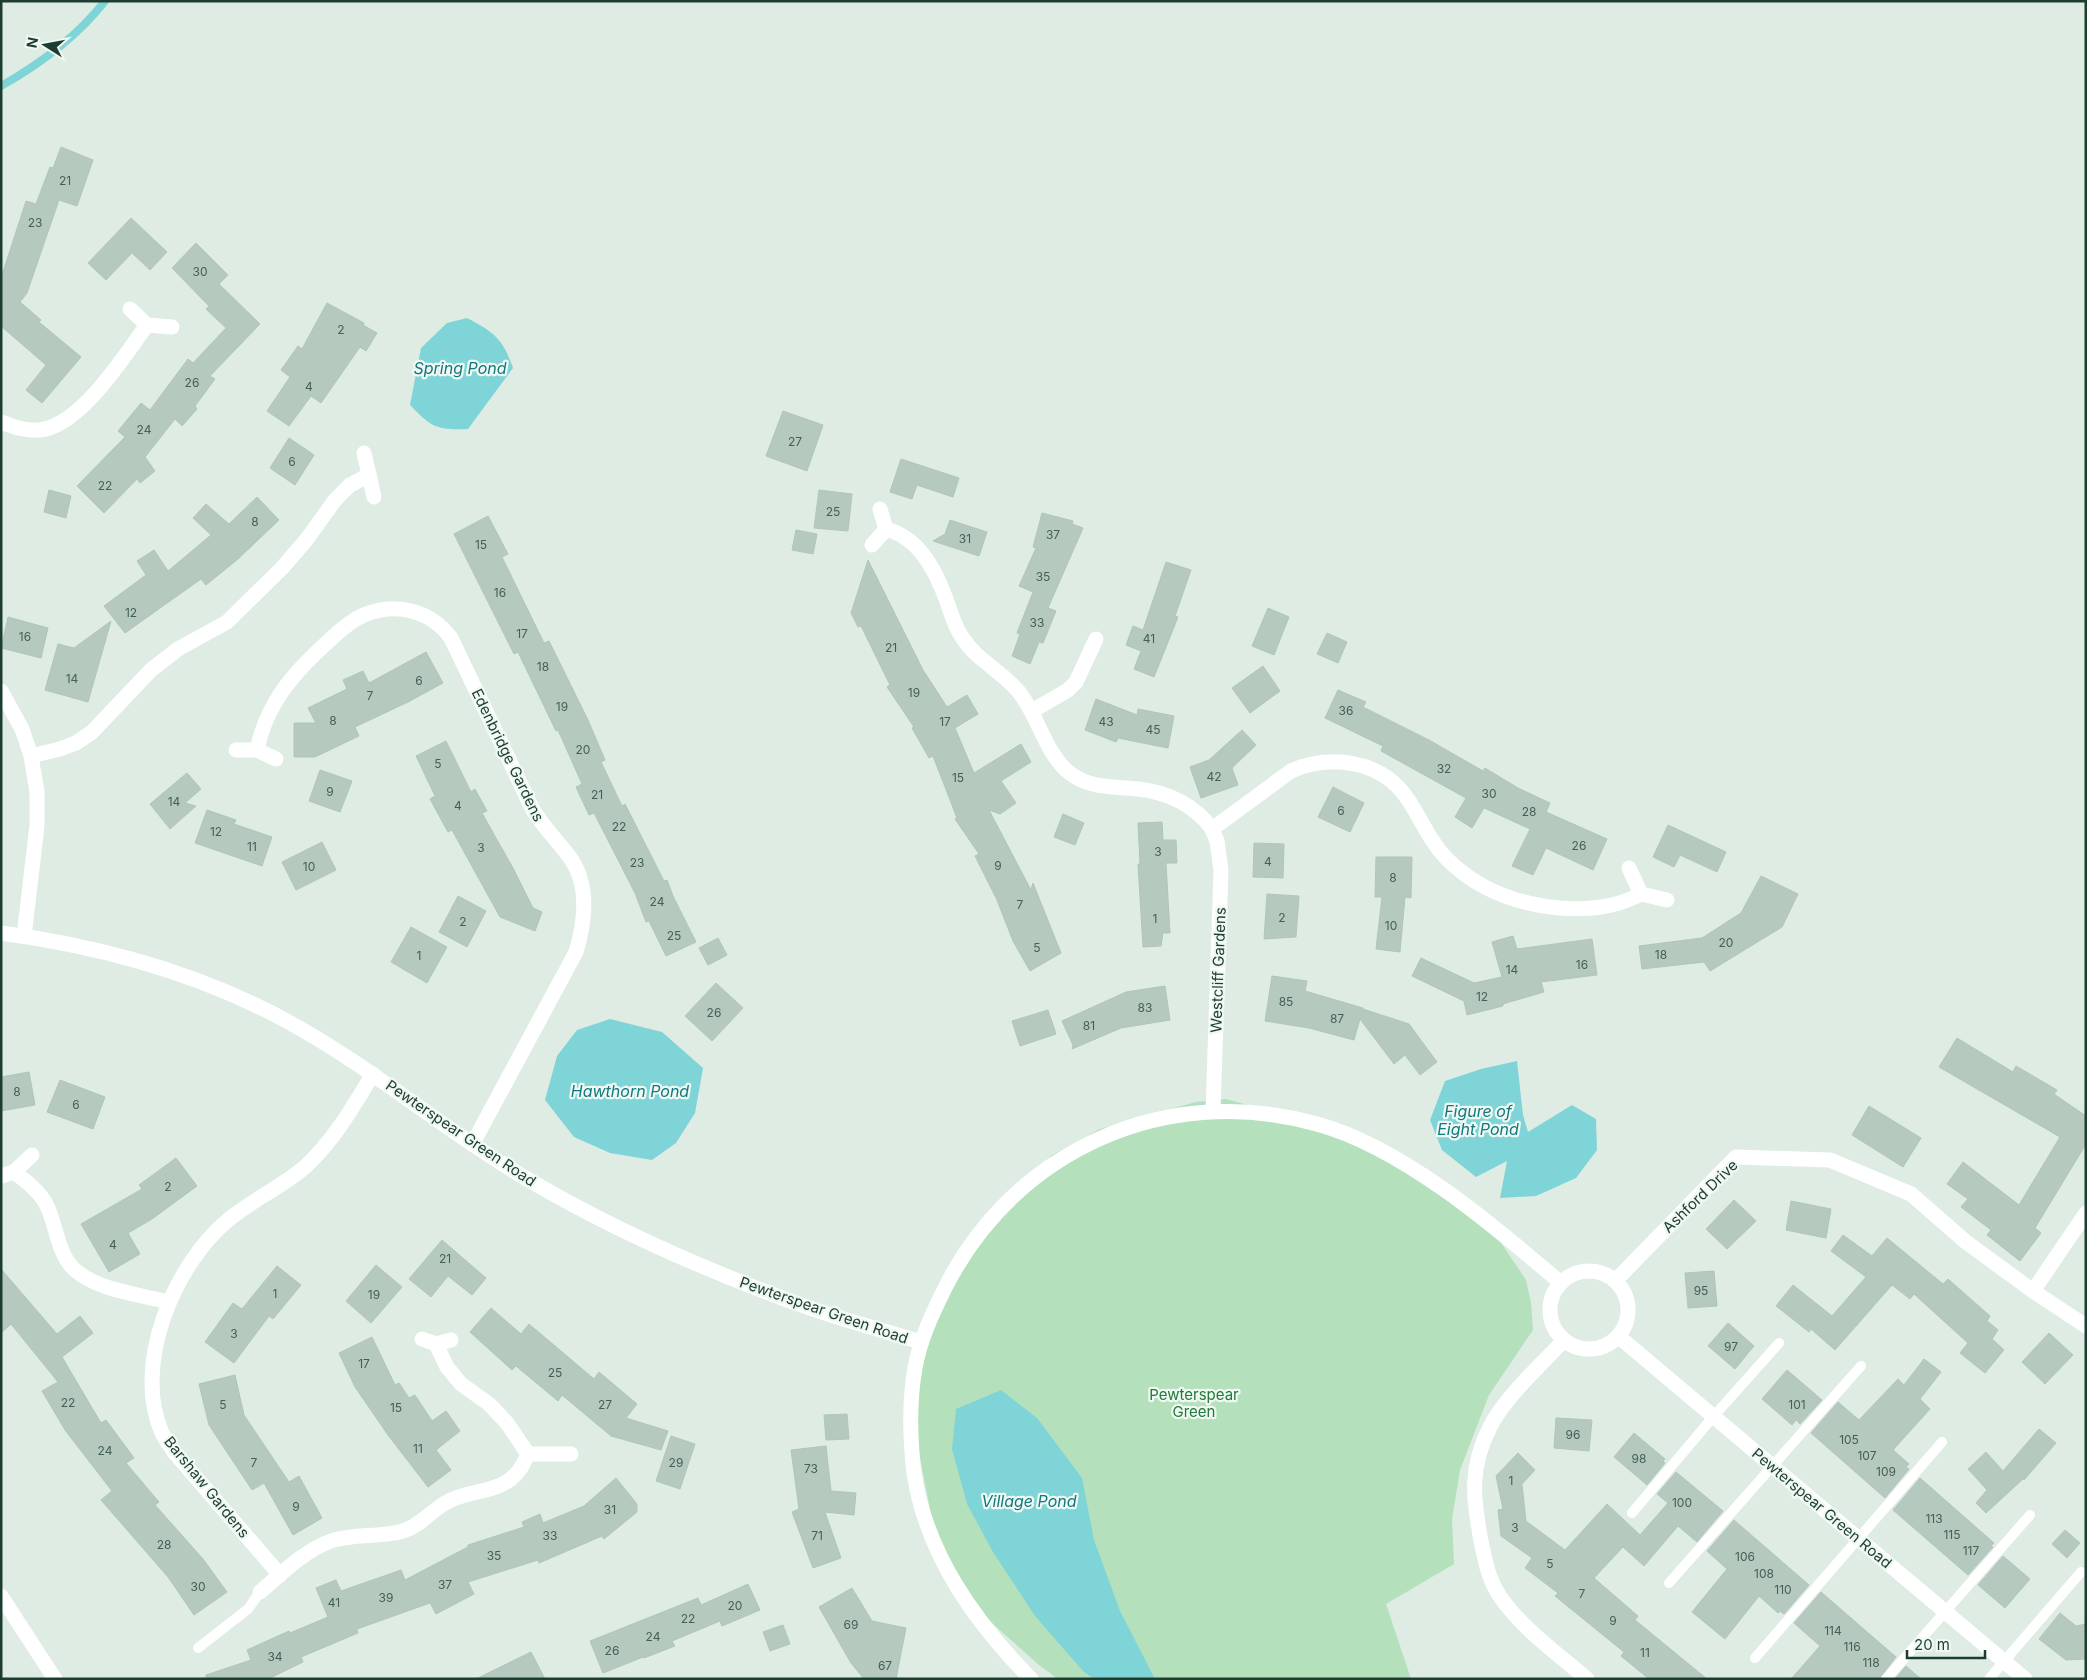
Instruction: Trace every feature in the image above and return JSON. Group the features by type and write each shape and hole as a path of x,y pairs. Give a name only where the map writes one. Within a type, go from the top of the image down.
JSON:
{"street":[{"path":"130,309 147,325 172,327"},
{"path":"1,422 21,429 40,430 56,426 70,416 110,376 147,325"},
{"path":"364,453 374,497"},
{"path":"31,756 60,749 92,732 151,670 178,649 226,622 282,568 335,500 350,485 369,475"},
{"path":"872,545 886,529 880,509"},
{"name":"Westcliff Gardens","path":"886,529 904,536 919,551 938,580 954,621 969,648 1005,677 1032,711 1050,750 1058,762 1080,780 1105,788 1135,789 1166,794 1193,809 1205,819 1212,829 1220,855 1213,1111"},
{"name":"Edenbridge Gardens","path":"257,750 262,731 271,710 288,683 303,665 332,638 365,615 380,610 399,608 417,612 430,617 442,626 451,638 533,810 544,827 571,860 580,876 584,896 581,935 576,952 473,1143"},
{"path":"1032,711 1068,690 1076,682 1096,639"},
{"path":"1,691 22,729 31,756 37,792 37,826 24,936"},
{"path":"236,750 257,750 276,759"},
{"path":"1212,829 1291,771 1318,762 1343,762 1366,767 1379,773 1398,787 1411,804 1436,847 1446,858 1471,879 1501,895 1535,905 1583,908 1612,906 1641,894 1667,900"},
{"path":"1629,868 1641,894"},
{"name":"Pewterspear Green Road","path":"1,933 78,945 123,956 192,978 243,998 301,1029 373,1074 520,1175 622,1230 709,1269 807,1307 921,1342"},
{"name":"Barshaw Gardens","path":"280,1575 174,1452 162,1434 153,1395 152,1375 155,1353 168,1302 180,1278 208,1239 253,1201 287,1181 305,1166 339,1129 373,1074"},
{"name":"Pewterspear Green Road","path":"1031,1679 971,1609 950,1576 933,1542 922,1510 915,1476 911,1422 915,1368 921,1342 937,1304 969,1247 1000,1209 1039,1173 1085,1145 1111,1133 1165,1117 1213,1111 1264,1114 1318,1124 1381,1151 1414,1170 1516,1244 1561,1283"},
{"path":"32,1156 8,1174 36,1190 46,1203 65,1257 75,1270 104,1286 168,1302"},
{"name":"Ashford Drive","path":"1615,1280 1736,1157 1830,1160 1911,1194 1966,1242 2033,1291 2086,1326"},
{"path":"2033,1291 2086,1213"},
{"path":"1588,1271 1606,1274 1615,1280 1625,1294 1628,1304 1628,1316 1618,1336 1608,1344 1584,1349 1564,1340 1556,1331 1551,1319 1550,1306 1553,1293 1561,1283 1570,1275 1588,1271"},
{"name":"Pewterspear Green Road","path":"1618,1336 2025,1679"},
{"path":"1564,1340 1502,1408 1491,1426 1481,1448 1476,1471 1474,1495 1487,1571 1499,1595 1529,1630 1587,1679"},
{"path":"437,1341 447,1367 461,1384 489,1404 507,1423 528,1454"},
{"path":"260,1592 316,1548 332,1541 349,1537 389,1534 405,1530 448,1501 493,1489 508,1482 518,1472 528,1454"},
{"path":"528,1454 571,1454"},
{"path":"1,1596 55,1679"}],"lane":[{"path":"1632,1513 1713,1417 1779,1343"},
{"path":"1669,1583 1861,1366"},
{"path":"1755,1658 1942,1442"},
{"path":"1886,1679 2030,1514"},
{"path":"1989,1679 2080,1572"},
{"path":"198,1648 248,1609 260,1592"}],"green space":[{"name":"Pewterspear Green","path":"1226,1099 1318,1124 1355,1138 1487,1222 1526,1280 1531,1303 1533,1330 1489,1395 1460,1470 1452,1519 1454,1564 1386,1604 1411,1679 1058,1679 1039,1665 973,1606 934,1530 913,1422 916,1368 956,1260 1028,1178 1052,1155 1100,1129 1196,1102"}],"water":[{"name":"Spring Pond","path":"467,318 496,337 505,350 513,368 468,429 442,428 424,419 410,405 421,348 447,323"},
{"name":"Hawthorn Pond","path":"610,1019 662,1032 703,1068 695,1113 676,1143 652,1160 610,1153 574,1137 545,1100 557,1056 577,1030"},
{"name":"Figure of Eight Pond","path":"1517,1061 1523,1115 1528,1132 1572,1105 1596,1119 1597,1150 1576,1178 1536,1196 1500,1198 1507,1161 1476,1177 1442,1150 1430,1120 1445,1081 1481,1069"},
{"name":"Village Pond","path":"1001,1390 1037,1418 1082,1478 1094,1540 1120,1611 1155,1679 1094,1679 1083,1671 1035,1616 993,1552 967,1504 952,1449 956,1409"}],"building":[{"path":"61,147 93,160 77,206 59,200 27,293 20,302 41,320 39,322 81,357 42,403 26,390 46,365 1,326 1,278 26,201 36,204 50,167 53,168"},
{"path":"131,218 167,252 150,270 132,253 106,280 88,263"},
{"path":"196,243 228,275 219,284 260,324 210,376 215,379 195,406 197,409 182,426 175,419 145,457 155,471 140,483 137,479 104,513 77,486 125,437 118,431 141,403 150,410 188,359 193,363 226,328 206,309 209,306 172,268"},
{"path":"327,303 364,323 363,325 377,333 366,351 360,347 321,403 311,396 289,426 267,411 290,377 281,370 298,346 302,349"},
{"path":"783,411 823,425 807,471 766,456"},
{"path":"289,438 314,455 295,485 270,468"},
{"path":"901,459 959,478 953,497 917,485 912,499 890,492"},
{"path":"49,490 71,496 66,518 44,512"},
{"path":"819,490 852,494 848,531 814,528"},
{"path":"257,497 279,520 238,559 206,585 201,579 125,633 104,606 146,575 137,561 154,550 168,571 211,535 193,518 206,504 229,524"},
{"path":"1042,513 1073,521 1072,524 1083,528 1048,608 1056,611 1043,643 1039,642 1030,664 1012,656 1020,634 1017,633 1033,592 1019,586 1036,548 1033,547"},
{"path":"488,516 508,554 502,557 544,643 549,641 588,720 605,760 601,762 622,806 625,804 664,881 667,880 696,942 666,956 649,921 646,922 635,893 594,813 589,815 576,787 582,784 558,730 556,731 518,652 514,654 454,534"},
{"path":"950,520 987,532 979,556 933,541 945,534"},
{"path":"796,530 817,534 813,554 792,550"},
{"path":"868,560 923,670 947,707 967,695 978,714 955,728 974,773 1021,744 1031,762 1001,781 1016,803 1000,814 989,810 1031,890 1033,883 1061,953 1030,971 1013,941 997,900 975,856 979,854 955,819 957,818 933,756 929,758 912,728 914,727 887,687 890,685 861,626 858,627 851,613"},
{"path":"1166,562 1191,570 1175,616 1178,617 1154,677 1134,669 1141,651 1126,645 1133,626 1143,630"},
{"path":"1268,608 1289,617 1274,655 1252,646"},
{"path":"8,617 48,628 41,658 1,648"},
{"path":"111,621 88,702 45,690 58,644 74,648"},
{"path":"1327,633 1347,642 1338,663 1317,654"},
{"path":"426,652 443,683 355,727 359,736 315,757 294,757 294,723 316,723 308,708 347,689 343,680 363,671 369,683"},
{"path":"1263,666 1280,691 1250,713 1232,688"},
{"path":"1338,690 1366,702 1363,707 1429,740 1483,771 1485,768 1518,788 1550,803 1546,812 1607,839 1593,870 1546,848 1533,875 1512,866 1530,829 1484,808 1472,828 1455,817 1466,798 1381,751 1383,746 1325,718"},
{"path":"1096,699 1137,715 1138,709 1174,716 1168,748 1118,738 1116,742 1085,730"},
{"path":"1242,730 1256,745 1232,768 1238,785 1201,798 1190,767 1209,760"},
{"path":"446,741 471,792 475,789 487,811 482,813 533,908 542,912 535,931 500,917 452,830 448,832 430,799 435,796 416,756"},
{"path":"320,770 352,781 340,812 309,801"},
{"path":"187,773 201,789 185,803 196,806 170,829 150,804"},
{"path":"1333,787 1364,803 1350,832 1318,817"},
{"path":"207,810 236,820 234,824 272,837 262,866 195,843"},
{"path":"1063,814 1084,823 1075,845 1054,837"},
{"path":"1162,822 1163,840 1176,840 1177,863 1166,863 1170,933 1163,933 1161,946 1143,947 1138,864 1140,864 1138,823"},
{"path":"1668,825 1726,852 1717,872 1680,855 1674,867 1653,857"},
{"path":"322,842 336,870 296,890 282,862"},
{"path":"1254,843 1284,844 1283,878 1253,877"},
{"path":"1376,857 1412,857 1411,898 1405,897 1400,952 1376,949 1382,897 1375,897"},
{"path":"1761,876 1798,894 1782,927 1710,971 1704,962 1642,969 1639,946 1702,938 1741,913"},
{"path":"1267,894 1299,896 1296,937 1264,939"},
{"path":"458,896 486,911 467,947 439,932"},
{"path":"411,927 447,947 427,983 391,962"},
{"path":"1513,936 1517,949 1592,939 1597,975 1541,982 1544,992 1503,1004 1503,1006 1467,1015 1464,1001 1412,976 1421,958 1474,983 1502,977 1492,942"},
{"path":"718,938 727,955 708,965 699,948"},
{"path":"1272,976 1307,981 1305,991 1409,1024 1437,1062 1420,1075 1405,1055 1394,1064 1360,1019 1354,1040 1309,1028 1265,1021"},
{"path":"716,983 743,1008 712,1041 685,1016"},
{"path":"1165,986 1170,1020 1121,1028 1072,1049 1073,1045 1062,1021 1126,992"},
{"path":"1048,1010 1056,1034 1020,1046 1012,1021"},
{"path":"1957,1038 2013,1072 2016,1066 2057,1090 2054,1094 2086,1116 2086,1144 2035,1228 2041,1233 2020,1261 1987,1235 1991,1230 1961,1207 1968,1199 1947,1184 1963,1162 2019,1205 2060,1137 1939,1067"},
{"path":"29,1072 35,1105 1,1111 1,1077"},
{"path":"60,1080 105,1097 93,1129 47,1112"},
{"path":"1869,1106 1921,1138 1903,1167 1852,1135"},
{"path":"176,1158 197,1186 152,1219 128,1233 140,1254 109,1272 81,1224 142,1189 139,1185"},
{"path":"1734,1200 1756,1221 1727,1249 1706,1229"},
{"path":"1791,1201 1831,1209 1826,1238 1786,1230"},
{"path":"1843,1235 1872,1256 1887,1238 1943,1284 1948,1279 1990,1316 1987,1321 1998,1330 1992,1339 2004,1350 1985,1373 1960,1353 1968,1343 1914,1294 1910,1299 1892,1285 1835,1350 1811,1329 1809,1332 1776,1306 1793,1285 1832,1316 1866,1277 1831,1251"},
{"path":"442,1240 486,1278 472,1295 448,1276 431,1297 409,1279"},
{"path":"376,1265 402,1287 371,1323 346,1301"},
{"path":"277,1266 301,1285 273,1319 269,1316 234,1363 205,1342 233,1303 242,1309"},
{"path":"1,1269 57,1334 80,1316 93,1333 62,1357 101,1423 106,1420 134,1458 126,1463 159,1502 155,1505 203,1559 227,1592 194,1615 168,1577 101,1500 112,1491 65,1430 42,1391 58,1382 11,1324 1,1333"},
{"path":"1714,1271 1717,1306 1688,1308 1685,1273"},
{"path":"491,1308 521,1334 529,1324 594,1379 599,1372 637,1404 626,1418 668,1431 661,1450 611,1436 562,1395 558,1401 516,1366 512,1370 470,1332"},
{"path":"1728,1323 1754,1346 1735,1369 1708,1346"},
{"path":"2049,1333 2073,1355 2045,1384 2022,1362"},
{"path":"372,1337 395,1385 399,1383 409,1398 415,1395 432,1421 446,1411 460,1431 436,1450 451,1470 428,1487 388,1435 355,1387 339,1353"},
{"path":"1924,1359 1941,1372 1920,1399 1930,1409 1893,1450 1909,1464 1906,1467 1909,1469 1885,1498 1811,1433 1838,1402 1859,1420 1898,1379 1904,1385"},
{"path":"1787,1370 1822,1400 1800,1424 1796,1420 1792,1425 1762,1399"},
{"path":"235,1375 244,1415 289,1482 299,1476 322,1518 293,1535 264,1483 252,1490 209,1425 199,1384"},
{"path":"847,1414 849,1439 826,1440 824,1415"},
{"path":"1556,1418 1592,1420 1589,1451 1554,1448"},
{"path":"2039,1429 2056,1443 2024,1480 1986,1513 1976,1503 1987,1490 1968,1469 1986,1452 2003,1471"},
{"path":"1634,1433 1665,1459 1663,1461 1665,1463 1647,1485 1614,1457"},
{"path":"671,1436 695,1444 680,1489 656,1481"},
{"path":"826,1446 831,1491 856,1493 854,1515 825,1512 841,1558 813,1568 792,1512 799,1509 791,1450"},
{"path":"1518,1453 1535,1470 1522,1484 1526,1521 1565,1550 1607,1504 1640,1535 1668,1503 1657,1494 1676,1472 1723,1511 1697,1542 1678,1526 1644,1566 1623,1547 1594,1578 1638,1616 1635,1620 1707,1679 1649,1679 1621,1656 1624,1652 1555,1596 1558,1593 1525,1568 1532,1558 1501,1536 1498,1510 1503,1509 1496,1476"},
{"path":"616,1478 637,1504 637,1512 604,1539 602,1536 539,1563 538,1560 468,1582 474,1594 436,1614 430,1603 357,1629 358,1633 301,1657 303,1662 268,1679 206,1679 206,1675 251,1660 247,1650 289,1631 290,1633 328,1617 316,1588 336,1580 341,1591 401,1570 405,1580 468,1547 468,1545 524,1527 522,1522 540,1514 543,1523 584,1506"},
{"path":"1920,1478 1994,1543 1991,1546 1993,1547 1968,1575 1893,1510"},
{"path":"1734,1520 1809,1585 1784,1614 1780,1611 1778,1613 1759,1596 1725,1639 1692,1612 1727,1569 1707,1551"},
{"path":"2065,1530 2080,1543 2067,1558 2052,1544"},
{"path":"2003,1556 2030,1579 2005,1608 1978,1585"},
{"path":"748,1584 760,1610 722,1626 720,1621 672,1641 675,1646 603,1673 590,1641 698,1598 701,1605"},
{"path":"852,1588 872,1621 906,1628 896,1679 864,1679 851,1663 819,1607"},
{"path":"1821,1592 1896,1657 1879,1679 1791,1679 1820,1646 1794,1623"},
{"path":"2060,1613 2076,1626 2086,1624 2086,1659 2066,1660 2039,1639"},
{"path":"783,1625 790,1644 770,1651 763,1632"},
{"path":"531,1652 545,1679 476,1679"},
{"path":"1906,1666 1921,1679 1895,1679"}],"waterway":[{"path":"1,86 57,49 105,1"}]}
